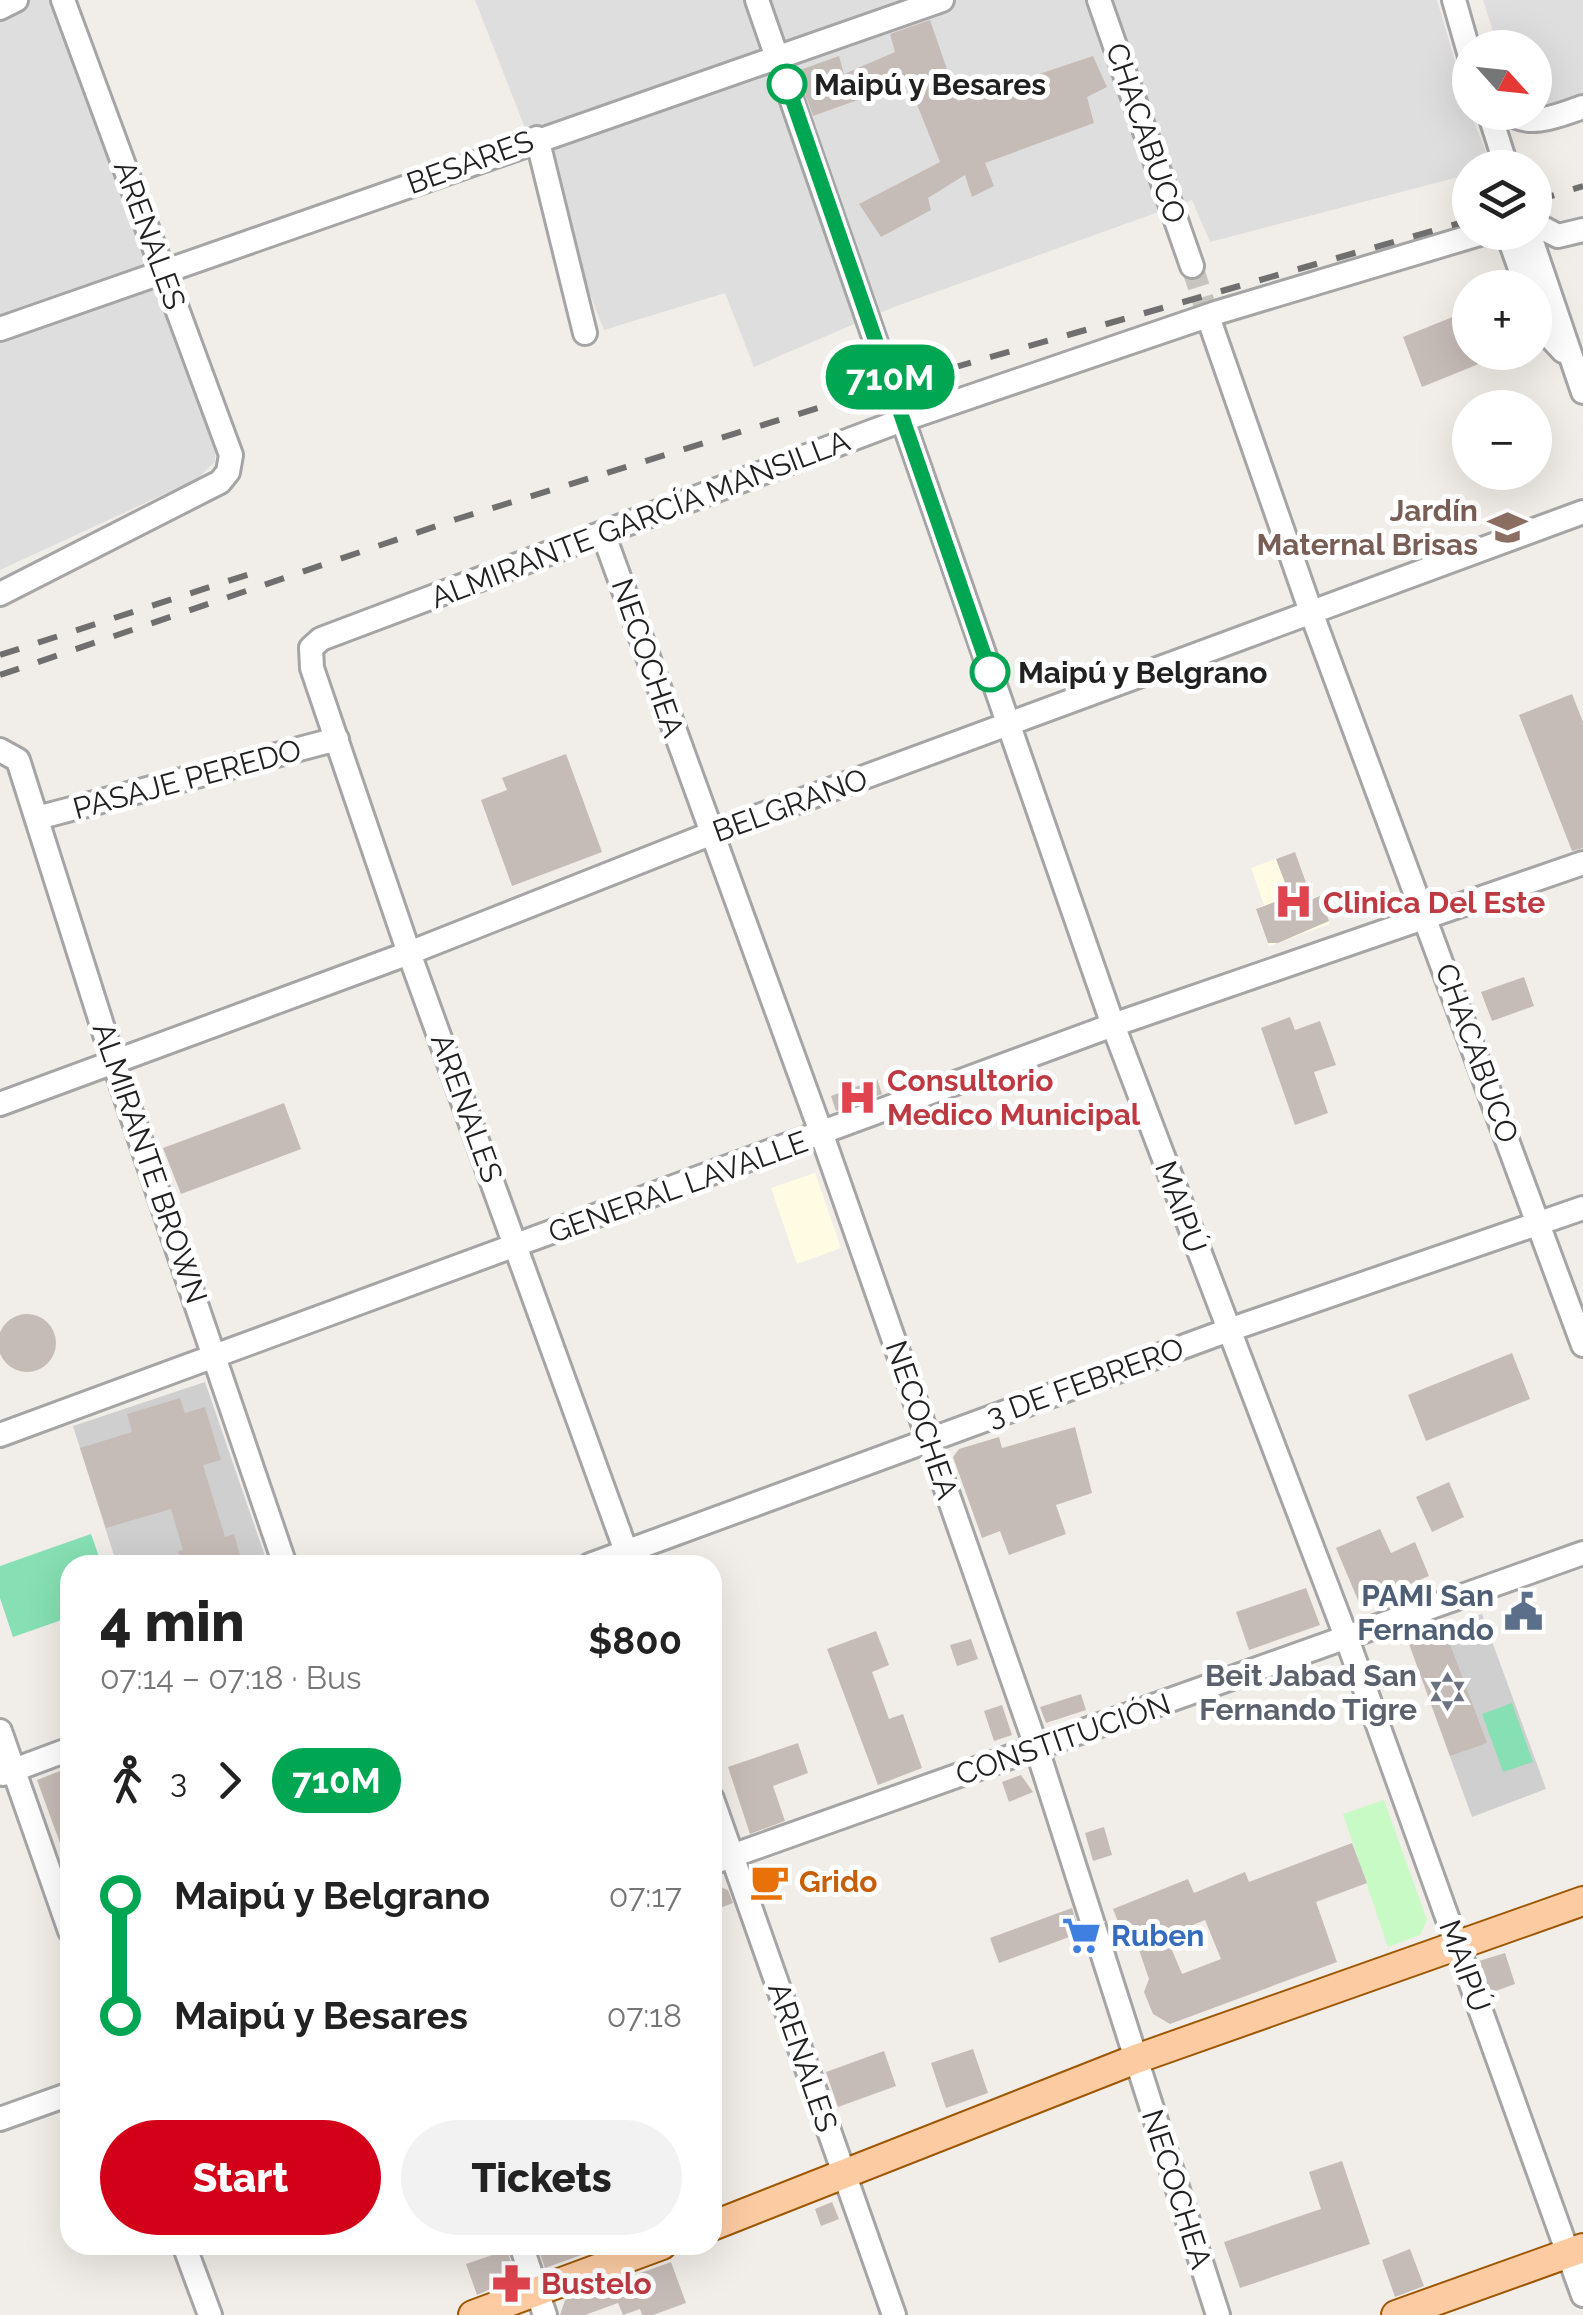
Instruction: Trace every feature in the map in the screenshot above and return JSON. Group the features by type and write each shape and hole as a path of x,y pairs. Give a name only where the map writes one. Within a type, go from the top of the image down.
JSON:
{"main road":[{"path":"722,2222 1136,2058 1583,1901"},
{"path":"1396,2315 1576,2251"},
{"path":"474,2315 541,2304 641,2255"}],"street":[{"path":"0,8 16,0"},
{"name":"ARENALES","path":"0,594 220,482 228,472 230,455 62,0"},
{"name":"MAIPÚ","path":"757,0 1113,1025 1576,2251 1583,2295"},
{"name":"BESARES","path":"0,329 537,138 942,0"},
{"name":"CHACABUCO","path":"1100,0 1192,266"},
{"path":"1454,0 1465,30"},
{"path":"1552,118 1583,107"},
{"path":"537,138 585,333"},
{"path":"1552,234 1583,230"},
{"name":"ALMIRANTE GARCÍA MANSILLA","path":"311,648 321,639 905,419 1452,243"},
{"path":"1545,250 1573,316 1572,361 1583,392"},
{"name":"CHACABUCO","path":"1216,320 1259,424 1265,480 1311,612 1583,1345"},
{"path":"1552,339 1572,361"},
{"name":"BELGRANO","path":"0,1104 409,954 710,834 1583,512"},
{"name":"NECOCHEA","path":"604,533 822,1136 1037,1749 1218,2315"},
{"name":"ARENALES","path":"311,648 312,668 409,954 518,1245 627,1555"},
{"name":"PASAJE PEREDO","path":"37,818 337,739"},
{"name":"ALMIRANTE BROWN","path":"9,755 37,818 114,1063 282,1555"},
{"name":"GENERAL LAVALLE","path":"0,1435 822,1136 1113,1025 1428,920 1583,863"},
{"name":"3 DE FEBRERO","path":"638,1555 928,1439 1583,1208"},
{"name":"CONSTITUCIÓN","path":"722,1859 1583,1553"},
{"path":"0,1731 7,1772 60,1906"},
{"path":"7,1772 60,1753"},
{"name":"ARENALES","path":"722,1859 894,2315"},
{"path":"0,2120 60,2098"},
{"path":"188,2255 210,2315"},
{"path":"524,2255 541,2304"}],"shaded area":[{"path":"0,0 50,0 216,438 215,462 197,479 0,570"},
{"path":"475,0 1437,0 1452,51 1452,130 1477,130 1485,150 1452,150 1452,179 1210,242 1192,200 894,307 754,367 725,293 604,330"},
{"path":"1483,0 1583,0 1583,96 1552,105 1552,30 1493,30"},
{"name":"Clinica Del Este","path":"1295,852 1312,898 1320,896 1330,924 1269,946 1256,909 1264,905 1251,868"},
{"path":"815,1173 841,1248 797,1264 771,1188"},
{"path":"205,1382 265,1555 114,1555 73,1426"},
{"path":"1482,1614 1546,1789 1472,1817 1408,1641"}],"green space":[{"path":"91,1534 98,1555 60,1555 60,1621 13,1637 0,1598 0,1566"},
{"path":"1512,1703 1533,1762 1503,1772 1482,1714"},
{"path":"1384,1800 1427,1920 1420,1935 1388,1947 1343,1814"}],"building":[{"path":"930,20 958,101 1093,56 1107,87 1087,97 1094,123 985,163 994,186 972,197 965,175 928,198 931,210 881,237 859,204 940,162 908,82 813,116 797,71 839,56 844,74 895,52 890,34"},
{"path":"1452,317 1452,370 1464,370 1422,387 1403,337"},
{"path":"1572,694 1583,722 1583,848 1572,851 1519,715"},
{"path":"566,754 602,852 512,886 481,800 507,790 502,778"},
{"name":"Clinica Del Este","path":"1295,852 1312,899 1320,896 1329,921 1278,943 1268,943 1256,909 1290,896 1276,859"},
{"path":"1524,977 1534,1006 1492,1021 1481,992"},
{"path":"1290,1017 1295,1030 1320,1021 1336,1065 1314,1072 1328,1113 1295,1125 1261,1028"},
{"path":"877,1079 882,1094 836,1111 831,1096"},
{"path":"284,1103 301,1149 181,1194 163,1148"},
{"path":"16,1316 38,1316 54,1332 54,1354 38,1370 16,1370 0,1354 0,1332"},
{"path":"1512,1353 1530,1399 1426,1441 1408,1395"},
{"path":"180,1398 185,1413 205,1407 221,1460 203,1465 225,1537 234,1534 240,1555 179,1555 178,1551 183,1550 171,1509 106,1528 80,1448 132,1432 127,1414"},
{"path":"1075,1427 1092,1493 1056,1505 1066,1534 1009,1555 1000,1531 982,1538 953,1457 959,1449 999,1437 1002,1448"},
{"path":"1449,1482 1464,1517 1432,1532 1416,1497"},
{"path":"1380,1529 1391,1553 1415,1542 1429,1576 1360,1605 1336,1548"},
{"path":"1306,1588 1320,1625 1249,1650 1236,1612"},
{"name":"Beit Jabad San Fernando Tigre","path":"1444,1628 1487,1743 1450,1756 1408,1641"},
{"path":"876,1631 889,1665 872,1672 889,1719 903,1714 922,1768 878,1785 827,1649"},
{"path":"971,1639 978,1659 957,1666 950,1645"},
{"path":"1081,1694 1086,1710 1046,1723 1040,1707"},
{"path":"1002,1705 1012,1735 994,1741 984,1711"},
{"path":"798,1743 808,1773 773,1786 785,1821 750,1834 728,1767"},
{"path":"60,1771 60,1843 37,1780"},
{"path":"1021,1775 1033,1792 1009,1802 1002,1782"},
{"path":"1104,1827 1112,1855 1093,1861 1085,1833"},
{"path":"1352,1843 1367,1883 1316,1902 1337,1962 1170,2024 1153,2014 1144,1992 1149,1979 1139,1950 1127,1944 1113,1909 1188,1879 1194,1893 1245,1872 1249,1882","holes":["1205,1920 1221,1959 1182,1974 1166,1936"]},
{"path":"722,1888 728,1890 733,1903 722,1907"},
{"path":"1072,1908 1080,1933 999,1963 990,1938"},
{"path":"1505,1953 1515,1984 1490,1993 1479,1961"},
{"path":"973,2049 988,2093 946,2108 931,2063"},
{"path":"884,2051 896,2086 838,2107 826,2072"},
{"path":"1342,2161 1370,2244 1240,2288 1224,2242 1321,2209 1309,2172"},
{"path":"832,2202 839,2219 821,2226 815,2209"},
{"path":"1410,2249 1424,2286 1395,2297 1382,2260"},
{"path":"492,2255 509,2255 516,2278 477,2295 466,2264"},
{"path":"540,2255 581,2255 545,2268"},
{"path":"671,2262 686,2303 653,2315 642,2315 640,2309 623,2315 618,2303 585,2315 560,2315 565,2300"}],"tunnel":[{"path":"1192,266 1212,328"}],"railway":[{"path":"1552,196 1583,186"},
{"path":"0,675 457,519 893,385 1452,225"},
{"path":"0,655 259,571"}],"bus line":[{"name":"710M","path":"787,84 990,672"}],"place":[{"name":"Maipú y Besares","path":"787,84"},
{"name":"Jardín Maternal Brisas","path":"1508,527"},
{"name":"Maipú y Belgrano","path":"990,672"},
{"name":"Clinica Del Este","path":"1293,902"},
{"name":"Consultorio Medico Municipal","path":"857,1097"},
{"name":"PAMI San Fernando","path":"1524,1612"},
{"name":"Beit Jabad San Fernando Tigre","path":"1447,1692"},
{"name":"Grido","path":"769,1881"},
{"name":"Ruben","path":"1081,1935"},
{"name":"Bustelo","path":"511,2283"}]}
